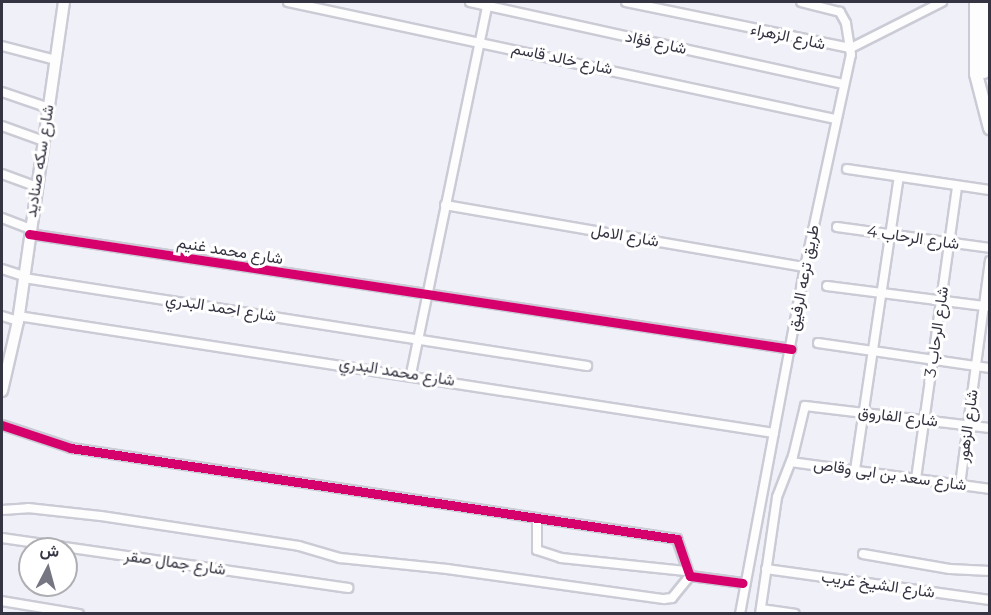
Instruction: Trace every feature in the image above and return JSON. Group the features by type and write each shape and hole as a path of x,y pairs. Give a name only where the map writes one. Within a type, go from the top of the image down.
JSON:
{"main road":[{"path":"976,2 976,74 990,128"},
{"path":"986,2 984,74 990,103"}],"street":[{"name":"شارع سكه صناديد","path":"2,391 6,358 18,318 64,2"},
{"name":"شارع خالد قاسم","path":"288,2 835,119"},
{"name":"شارع فؤاد","path":"470,2 843,84"},
{"name":"شارع الزهراء","path":"626,2 850,48"},
{"path":"801,2 835,9 846,23 850,48 942,2"},
{"path":"411,374 487,6"},
{"path":"2,46 56,60"},
{"name":"طريق ترعه الرفيق","path":"741,614 743,583 751,565 804,267 850,48"},
{"path":"2,92 49,108"},
{"path":"2,126 44,141"},
{"path":"847,170 990,190"},
{"path":"2,174 38,187"},
{"path":"855,470 899,177"},
{"name":"شارع الرحاب 3","path":"916,478 957,186"},
{"name":"شارع الامل","path":"445,205 804,267"},
{"name":"شارع محمد غنيم","path":"2,218 30,231 427,297 791,349"},
{"name":"شارع الرحاب 4","path":"837,227 990,248"},
{"name":"شارع الزهور","path":"960,485 986,307 990,261"},
{"name":"شارع احمد البدري","path":"2,269 24,277 587,366"},
{"path":"827,286 986,307"},
{"name":"شارع محمد البدري","path":"2,316 411,374 774,433"},
{"path":"818,343 990,368"},
{"name":"شارع الفاروق","path":"791,462 801,413 807,405 990,428"},
{"path":"2,425 71,448 677,539 682,546 687,574 672,598 664,599 447,569 340,558 299,546 101,516 28,508 2,510"},
{"path":"791,462 778,490 761,611 795,614"},
{"name":"شارع سعد بن ابى وقاص","path":"791,462 990,489"},
{"path":"537,518 537,549 561,558 743,583"},
{"name":"شارع جمال صقر","path":"2,538 348,588"},
{"path":"863,554 950,569 990,571"},
{"name":"شارع الشيخ غريب","path":"766,570 990,600"},
{"path":"2,601 79,614"}],"cycle path":[{"path":"29,234 791,349"},
{"path":"2,425 71,448 677,539 690,576 743,583"}]}
